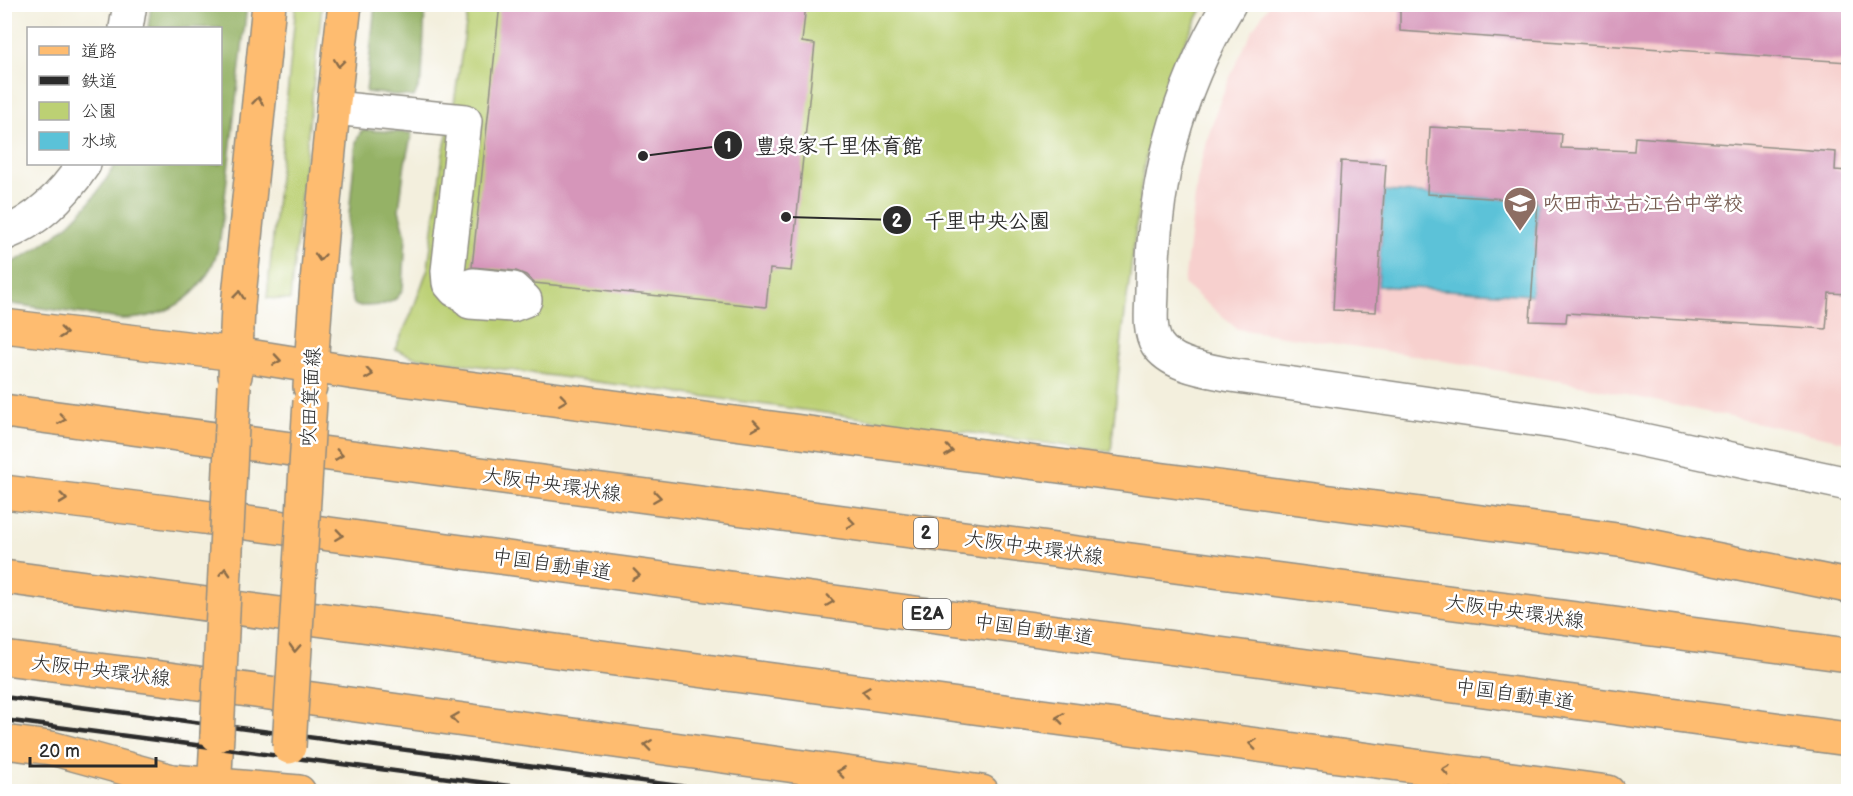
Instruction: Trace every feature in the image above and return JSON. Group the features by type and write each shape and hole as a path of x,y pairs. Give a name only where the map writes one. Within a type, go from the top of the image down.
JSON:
{"main road":[{"path":"214,789 239,295 269,4"},
{"name":"吹田箕面線","path":"287,791 311,366 333,108 345,4"},
{"path":"4,326 236,354 311,366 1625,541 1848,586"},
{"name":"大阪中央環状線","path":"4,411 1848,655"},
{"name":"中国自動車道","path":"4,492 178,513 1848,739"},
{"path":"4,577 1608,792"},
{"name":"大阪中央環状線","path":"4,658 174,679 982,792"},
{"path":"4,742 51,748 125,780 172,781 214,789 298,792"}],"street":[{"path":"126,27 130,4"},
{"path":"1229,4 1190,80 1172,132 1161,176 1152,274 1152,329 1157,345 1172,358 1231,375 1568,424 1848,484"},
{"path":"333,108 465,122 448,271 451,287 460,290"},
{"path":"4,234 27,222 52,204 65,191 83,165"}],"shaded area":[{"name":"吹田市立古江台中学校","path":"1269,5 1848,5 1848,442 1575,384 1405,354 1237,329 1184,284 1197,181 1203,153 1233,70 1254,27"}],"green space":[{"path":"151,5 247,5 220,240 207,274 186,299 157,314 139,318 121,319 5,303 5,266 39,247 69,224 94,196 114,165 222,165 222,27 148,27"},
{"path":"296,5 322,5 290,300 267,298"},
{"path":"375,5 425,5 422,78 414,97 366,92"},
{"path":"469,5 1204,5 1174,63 1155,119 1144,165 1122,337 1111,452 414,357 395,349 428,268 443,154 454,103"},
{"path":"361,131 412,133 405,163 399,210 406,236 403,288 396,299 390,302 357,306 354,304 347,282 345,257 356,142"}],"water":[{"path":"1384,191 1538,201 1532,295 1378,286"}],"building":[{"path":"500,4 806,4 802,42 815,44 791,271 770,269 766,307 534,283 526,275 516,271 472,267"},
{"path":"1400,4 1848,4 1848,62 1400,31"},
{"path":"1430,127 1562,134 1561,148 1634,151 1635,137 1836,152 1835,170 1848,171 1848,294 1829,293 1826,329 1567,313 1566,322 1530,321 1538,201 1427,194"},
{"path":"1341,161 1386,164 1376,312 1333,310"}],"railway":[{"path":"4,697 725,792"},
{"path":"4,720 556,792"}],"place":[{"name":"豊泉家千里体育館","path":"643,156"},
{"name":"千里中央公園","path":"786,217"},
{"name":"吹田市立古江台中学校","path":"1520,232"}]}
